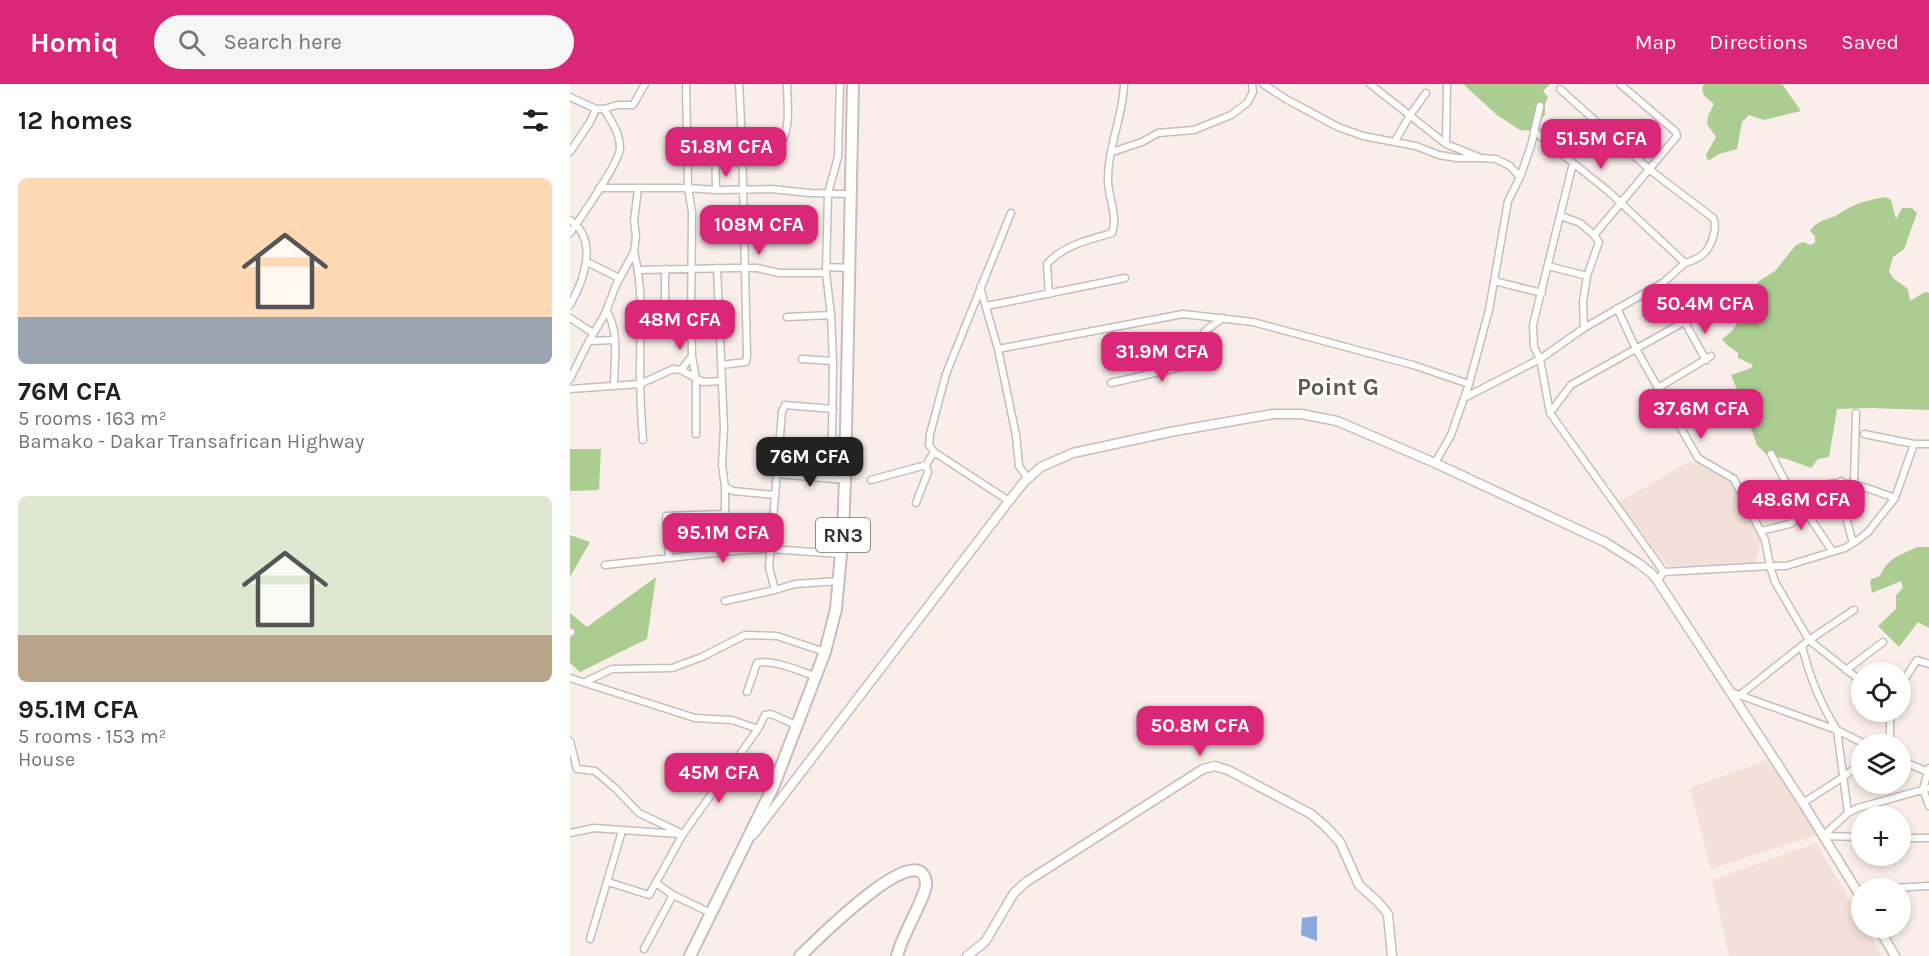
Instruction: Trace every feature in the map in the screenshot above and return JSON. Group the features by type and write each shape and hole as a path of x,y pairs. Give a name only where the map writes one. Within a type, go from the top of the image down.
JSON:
{"highway":[{"name":"RN3","path":"690,956 776,780 825,652 836,609 845,480 853,84"},
{"path":"800,956 880,885 910,870 918,871 924,877 926,887 903,936 897,956"}],"street":[{"path":"570,97 596,109 604,110 617,105 633,105 645,84"},
{"path":"686,84 688,188 692,212 692,356 696,379 696,434"},
{"path":"722,365 746,362 744,189 738,84"},
{"path":"742,141 782,141 785,138 787,84"},
{"path":"828,477 833,410 833,361 826,270 828,193 837,157 840,84"},
{"path":"1048,294 1047,264 1056,254 1072,245 1112,233 1114,226 1108,182 1124,98 1124,84"},
{"path":"1112,152 1158,134 1194,130 1232,115 1247,104 1253,92 1252,84"},
{"path":"1263,84 1338,127 1363,136 1416,146 1439,155 1456,158 1496,159 1510,166 1520,177"},
{"path":"1371,84 1446,144 1481,158"},
{"path":"1446,144 1447,84"},
{"path":"1594,235 1677,136 1676,132 1620,84"},
{"path":"1464,398 1540,359 1584,328 1664,282 1685,263 1697,259 1707,250 1716,222 1650,170 1560,89"},
{"path":"1395,141 1426,93"},
{"path":"1435,463 1451,435 1469,384 1489,310 1508,201 1520,177 1540,106"},
{"path":"570,152 596,109"},
{"path":"570,233 614,165 620,148 614,123 604,110"},
{"path":"1534,131 1621,203 1685,263"},
{"path":"714,135 716,190"},
{"path":"1574,163 1533,325 1534,347 1540,359 1550,413 1664,572"},
{"path":"599,188 772,189 852,194"},
{"path":"638,189 634,221 636,236 634,252 639,270 643,440"},
{"path":"1009,501 934,452 929,445 946,374 1011,213"},
{"path":"1561,216 1580,223 1599,242 1587,276 1583,302 1584,328"},
{"path":"570,220 576,224 585,242 587,262 570,305"},
{"path":"570,379 634,252"},
{"path":"587,262 619,278"},
{"path":"1548,266 1587,276"},
{"path":"669,558 666,516 723,514 725,511 722,465 724,428 722,365 717,268"},
{"path":"639,270 757,268 778,273 850,268"},
{"path":"665,269 665,308"},
{"path":"987,306 1125,278"},
{"path":"1494,281 1542,293"},
{"path":"980,286 998,349 1016,435 1019,466 1028,478"},
{"path":"1550,413 1571,385 1718,303"},
{"path":"1617,308 1635,349 1698,458 1734,479 1765,540 1775,582 1809,640 1851,674"},
{"path":"606,310 613,321 614,385"},
{"path":"998,349 1183,314 1253,322 1413,365 1469,384"},
{"path":"788,317 831,315"},
{"path":"570,318 593,333"},
{"path":"1199,363 1198,339 1202,333 1224,318"},
{"path":"1658,388 1709,358 1684,321"},
{"path":"589,341 615,340"},
{"path":"681,370 692,356"},
{"path":"802,359 833,361"},
{"path":"1111,382 1207,361"},
{"path":"570,389 640,384 673,369 681,370 703,382 721,381"},
{"path":"775,590 769,567 782,412 785,405 833,410"},
{"path":"1854,483 1856,413"},
{"path":"748,841 1009,501 1028,478 1041,467 1073,453 1170,432 1273,414 1300,414 1337,421 1435,463 1605,542 1652,573 1851,878"},
{"path":"1864,434 1914,444 1929,444"},
{"path":"1656,580 1664,572 1786,566 1833,552 1853,543 1868,532 1895,498 1914,444"},
{"path":"871,480 926,465 934,452"},
{"path":"1771,454 1792,494 1833,552"},
{"path":"916,503 928,472 926,465"},
{"path":"777,474 845,480"},
{"path":"1841,481 1838,489 1853,543"},
{"path":"1792,494 1818,485 1841,481 1854,483 1895,498"},
{"path":"725,487 733,491 775,495"},
{"path":"1761,531 1790,524 1806,513"},
{"path":"605,565 743,550 770,549 841,554"},
{"path":"725,602 795,584 839,581"},
{"path":"1740,695 1809,640 1854,610"},
{"path":"585,682 612,669 672,668 702,657 745,634 777,636 825,652"},
{"path":"1846,670 1883,642"},
{"path":"1802,646 1807,668 1830,720 1837,730 1848,813"},
{"path":"1911,669 1917,660 1929,664"},
{"path":"747,692 757,663 760,661 815,676"},
{"path":"570,678 695,718 732,720 758,729"},
{"path":"1728,691 1851,737"},
{"path":"608,882 646,895 651,892 683,834 768,713 798,726"},
{"path":"570,741 577,769 595,771 639,813 683,834"},
{"path":"737,759 788,784 803,771"},
{"path":"1911,764 1928,770 1926,789 1929,806"},
{"path":"967,956 985,942 1014,893 1026,882 1203,769 1215,766 1282,797 1311,814 1340,842 1359,885 1388,914 1392,956"},
{"path":"1803,803 1851,771"},
{"path":"1823,836 1848,813 1858,808 1926,789"},
{"path":"570,833 594,828 683,834"},
{"path":"590,939 622,831"},
{"path":"1823,836 1851,837"},
{"path":"1911,838 1929,838"},
{"path":"656,883 673,895 711,912"},
{"path":"1911,887 1929,886"},
{"path":"644,949 673,895"},
{"path":"1884,938 1895,956"}],"shaded area":[{"path":"1687,463 1700,463 1731,479 1762,538 1754,566 1667,566 1619,502"},
{"path":"1770,759 1819,834 1711,869 1690,788"},
{"path":"1816,843 1851,902 1851,938 1872,938 1881,956 1729,956 1712,880"}],"green space":[{"path":"1463,84 1550,84 1543,91 1548,97 1545,104 1545,115 1535,125 1533,131 1520,130 1497,115"},
{"path":"1704,84 1782,84 1801,111 1764,120 1749,115 1742,122 1737,149 1719,154 1708,161 1706,155 1716,137 1707,124 1714,104 1703,93"},
{"path":"1886,197 1891,200 1896,219 1902,208 1912,208 1917,213 1904,249 1893,257 1889,271 1893,278 1908,289 1910,301 1925,292 1929,293 1929,410 1837,409 1829,457 1818,459 1811,468 1787,459 1768,456 1757,445 1752,431 1737,408 1738,392 1731,375 1751,368 1753,365 1738,358 1738,353 1722,339 1733,330 1737,322 1737,318 1727,309 1727,296 1732,293 1748,299 1759,281 1775,271 1796,245 1803,242 1810,245 1815,243 1815,236 1810,231 1821,221 1838,215 1857,204"},
{"path":"570,449 601,449 599,490 570,491"},
{"path":"570,535 590,542 570,577"},
{"path":"1917,547 1929,547 1929,628 1918,622 1899,647 1878,626 1896,609 1896,595 1903,588 1901,581 1872,593 1870,580 1880,576 1886,565 1895,558"},
{"path":"656,577 647,639 580,672 570,663 570,613 587,627"}],"water":[{"path":"1317,916 1317,941 1301,935 1302,918"}],"district":[{"name":"Point G","path":"1338,387"}]}
